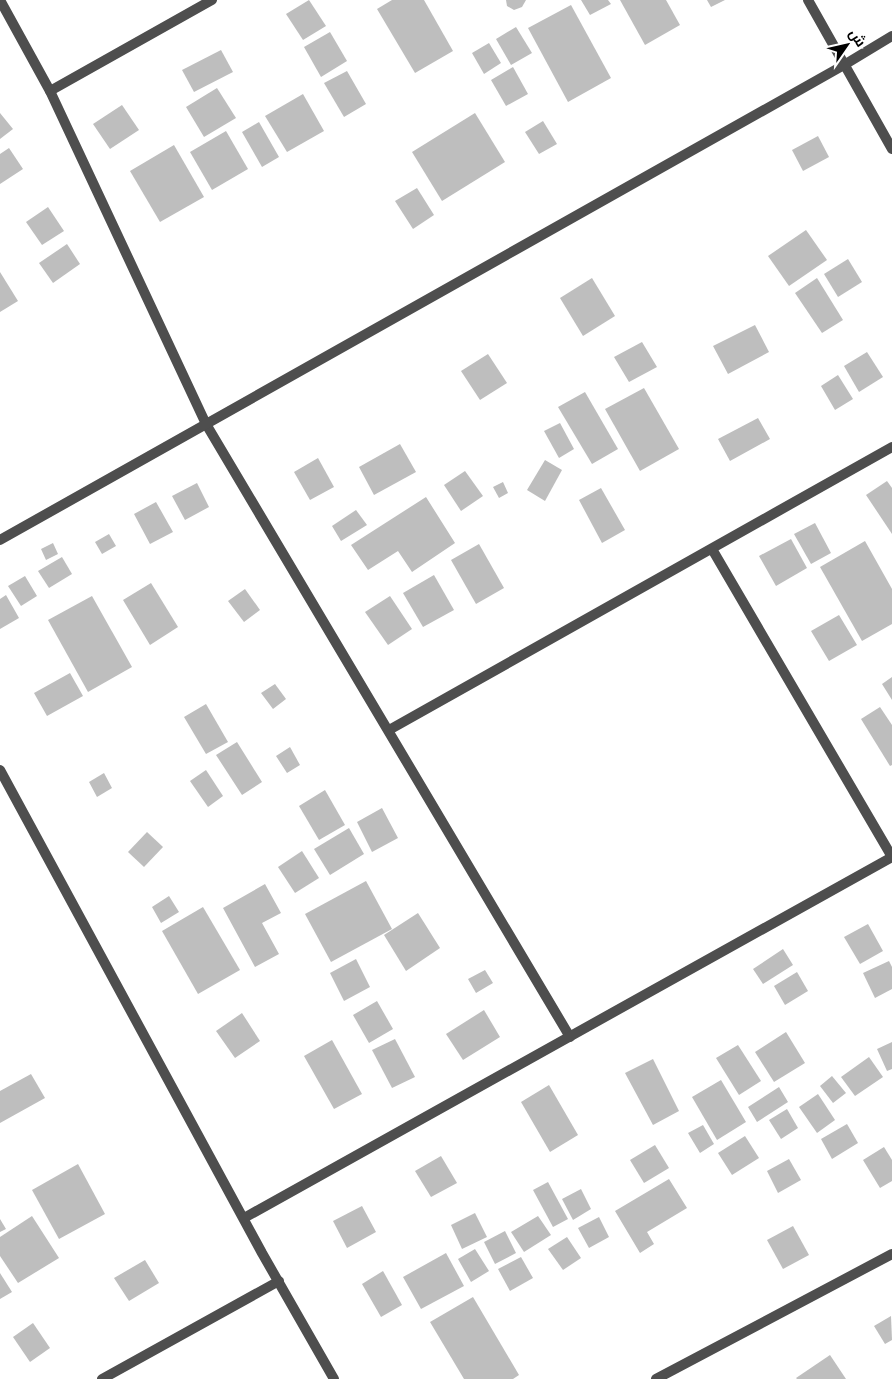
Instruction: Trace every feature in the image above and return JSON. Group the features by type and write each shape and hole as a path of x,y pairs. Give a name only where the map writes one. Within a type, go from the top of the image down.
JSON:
{"street":[{"path":"0,0 50,91 206,424 570,1037"},
{"path":"50,91 212,0"},
{"path":"808,0 892,149"},
{"path":"0,540 844,65 892,36"},
{"path":"389,730 892,447"},
{"path":"244,1218 892,857 712,549"},
{"path":"0,770 334,1379"},
{"path":"656,1379 892,1254"},
{"path":"102,1379 279,1281"}],"building":[{"path":"309,0 326,26 303,40 286,14"},
{"path":"392,0 424,0 453,51 415,73 377,9"},
{"path":"506,0 526,0 522,7 514,10 507,6"},
{"path":"581,0 608,0 611,4 590,15"},
{"path":"620,0 666,0 680,25 645,45"},
{"path":"707,0 725,0 711,7"},
{"path":"571,5 611,78 568,102 528,28"},
{"path":"516,27 532,53 511,65 496,39"},
{"path":"330,32 347,61 321,77 304,47"},
{"path":"489,43 501,63 484,74 472,53"},
{"path":"221,50 233,72 194,92 182,70"},
{"path":"513,67 528,94 506,106 491,80"},
{"path":"347,71 366,104 344,117 324,83"},
{"path":"217,88 236,118 204,137 186,107"},
{"path":"303,94 324,131 287,152 265,116"},
{"path":"122,105 139,130 110,149 93,124"},
{"path":"0,113 13,129 0,139"},
{"path":"475,113 505,162 442,201 412,152"},
{"path":"543,121 557,144 539,154 525,132"},
{"path":"259,122 279,157 262,167 242,132"},
{"path":"226,131 248,169 212,190 190,152"},
{"path":"818,136 829,157 803,171 792,150"},
{"path":"174,145 204,197 160,222 130,171"},
{"path":"9,148 23,169 0,184 0,154"},
{"path":"417,188 434,215 413,229 395,201"},
{"path":"48,207 64,231 42,245 26,222"},
{"path":"806,230 827,260 789,286 768,256"},
{"path":"67,244 80,264 53,283 39,263"},
{"path":"848,259 862,282 838,297 824,274"},
{"path":"0,272 18,301 0,312"},
{"path":"592,278 615,316 583,336 560,298"},
{"path":"817,278 843,320 822,333 795,293"},
{"path":"755,325 769,352 728,374 713,346"},
{"path":"642,342 657,367 629,382 614,357"},
{"path":"867,352 883,377 859,392 844,366"},
{"path":"488,354 507,383 480,400 461,371"},
{"path":"838,375 853,399 835,410 821,386"},
{"path":"644,388 679,449 640,471 605,409"},
{"path":"585,392 618,449 592,464 558,407"},
{"path":"758,418 770,439 730,461 718,439"},
{"path":"560,423 574,449 559,458 544,431"},
{"path":"400,444 416,472 374,495 359,467"},
{"path":"318,458 334,487 310,500 294,472"},
{"path":"545,460 562,470 545,501 527,490"},
{"path":"465,471 483,496 461,511 444,485"},
{"path":"887,481 892,488 892,534 866,495"},
{"path":"503,482 508,493 499,498 493,487"},
{"path":"197,483 209,507 185,520 172,496"},
{"path":"601,488 625,530 602,543 579,500"},
{"path":"426,497 455,543 412,572 398,551 368,570 351,545"},
{"path":"156,502 173,532 150,544 134,514"},
{"path":"356,510 367,525 341,541 332,526"},
{"path":"815,523 831,553 811,564 794,534"},
{"path":"109,534 116,546 102,554 95,542"},
{"path":"791,539 807,568 776,586 759,556"},
{"path":"865,541 892,589 892,624 862,641 820,567"},
{"path":"53,543 58,554 46,560 41,549"},
{"path":"479,544 504,588 476,604 451,560"},
{"path":"62,557 72,574 49,588 38,571"},
{"path":"434,575 454,610 423,627 403,593"},
{"path":"25,576 37,596 21,606 8,586"},
{"path":"151,583 178,627 150,645 123,600"},
{"path":"245,589 260,610 244,622 228,601"},
{"path":"6,595 19,618 0,629 0,599"},
{"path":"92,596 132,667 88,692 48,620"},
{"path":"390,596 412,629 388,645 365,612"},
{"path":"839,615 857,645 829,661 811,631"},
{"path":"70,673 83,696 47,716 34,693"},
{"path":"892,677 892,700 882,684"},
{"path":"275,684 286,699 273,709 261,693"},
{"path":"206,704 228,742 206,754 184,717"},
{"path":"880,707 892,725 892,765 890,766 861,719"},
{"path":"237,742 262,782 242,795 216,755"},
{"path":"290,747 300,765 287,773 276,756"},
{"path":"206,770 223,796 208,807 190,781"},
{"path":"104,773 112,788 97,797 89,782"},
{"path":"325,790 345,825 319,840 299,806"},
{"path":"382,808 398,838 372,852 357,822"},
{"path":"349,828 364,854 330,875 314,849"},
{"path":"147,832 163,847 144,867 128,852"},
{"path":"302,851 319,878 295,893 278,867"},
{"path":"366,881 392,929 331,962 305,914"},
{"path":"265,884 281,913 262,923 279,954 255,967 223,908"},
{"path":"169,896 179,912 161,923 152,907"},
{"path":"203,907 240,970 198,994 162,931"},
{"path":"418,913 440,948 406,971 384,935"},
{"path":"868,924 883,951 860,964 844,937"},
{"path":"783,949 793,965 763,984 753,969"},
{"path":"356,959 370,987 344,1001 330,973"},
{"path":"889,961 892,967 892,989 875,998 863,973"},
{"path":"485,970 493,983 476,993 468,979"},
{"path":"797,972 808,991 785,1005 774,986"},
{"path":"377,1001 393,1029 369,1043 353,1015"},
{"path":"484,1010 500,1037 463,1060 446,1034"},
{"path":"242,1013 260,1041 235,1058 216,1031"},
{"path":"786,1032 805,1063 774,1082 755,1052"},
{"path":"395,1039 415,1077 392,1088 372,1050"},
{"path":"332,1040 362,1094 334,1109 304,1056"},
{"path":"892,1042 892,1069 887,1071 877,1049"},
{"path":"738,1045 761,1081 739,1095 716,1058"},
{"path":"869,1057 883,1077 855,1096 841,1077"},
{"path":"653,1059 679,1111 653,1125 625,1073"},
{"path":"31,1074 45,1098 0,1123 0,1091"},
{"path":"832,1076 846,1093 833,1103 820,1086"},
{"path":"721,1080 746,1122 717,1140 692,1097"},
{"path":"549,1085 578,1135 550,1152 521,1102"},
{"path":"779,1087 788,1102 757,1122 748,1107"},
{"path":"818,1094 835,1120 817,1133 799,1107"},
{"path":"787,1109 798,1128 781,1139 769,1120"},
{"path":"847,1124 858,1143 832,1159 821,1139"},
{"path":"703,1125 714,1144 700,1153 688,1133"},
{"path":"745,1136 759,1158 732,1175 718,1153"},
{"path":"655,1145 669,1168 644,1183 630,1160"},
{"path":"884,1147 892,1160 892,1181 880,1188 863,1160"},
{"path":"441,1156 457,1183 431,1197 415,1171"},
{"path":"789,1159 801,1180 778,1193 767,1171"},
{"path":"78,1164 105,1214 59,1239 32,1190"},
{"path":"669,1179 687,1208 647,1232 654,1244 640,1253 615,1211"},
{"path":"548,1182 568,1219 553,1227 533,1190"},
{"path":"581,1189 591,1209 573,1220 562,1199"},
{"path":"362,1206 376,1232 347,1248 333,1221"},
{"path":"475,1213 487,1237 462,1249 451,1225"},
{"path":"32,1216 59,1258 18,1283 0,1256 0,1237"},
{"path":"538,1216 551,1235 524,1252 511,1232"},
{"path":"599,1217 609,1237 589,1248 578,1228"},
{"path":"0,1219 6,1229 0,1232"},
{"path":"793,1226 809,1255 783,1269 767,1240"},
{"path":"505,1231 516,1253 495,1264 484,1242"},
{"path":"567,1237 581,1258 563,1270 548,1249"},
{"path":"475,1249 489,1271 471,1282 458,1259"},
{"path":"446,1253 464,1286 421,1309 403,1277"},
{"path":"521,1257 533,1278 510,1291 498,1269"},
{"path":"145,1260 159,1283 129,1301 114,1278"},
{"path":"383,1271 402,1305 381,1317 362,1284"},
{"path":"0,1273 12,1292 0,1299"},
{"path":"473,1297 519,1375 513,1379 464,1379 430,1322"},
{"path":"891,1316 892,1340 885,1344 874,1326"},
{"path":"33,1323 50,1348 30,1362 13,1337"},
{"path":"830,1355 846,1379 796,1378"}]}
